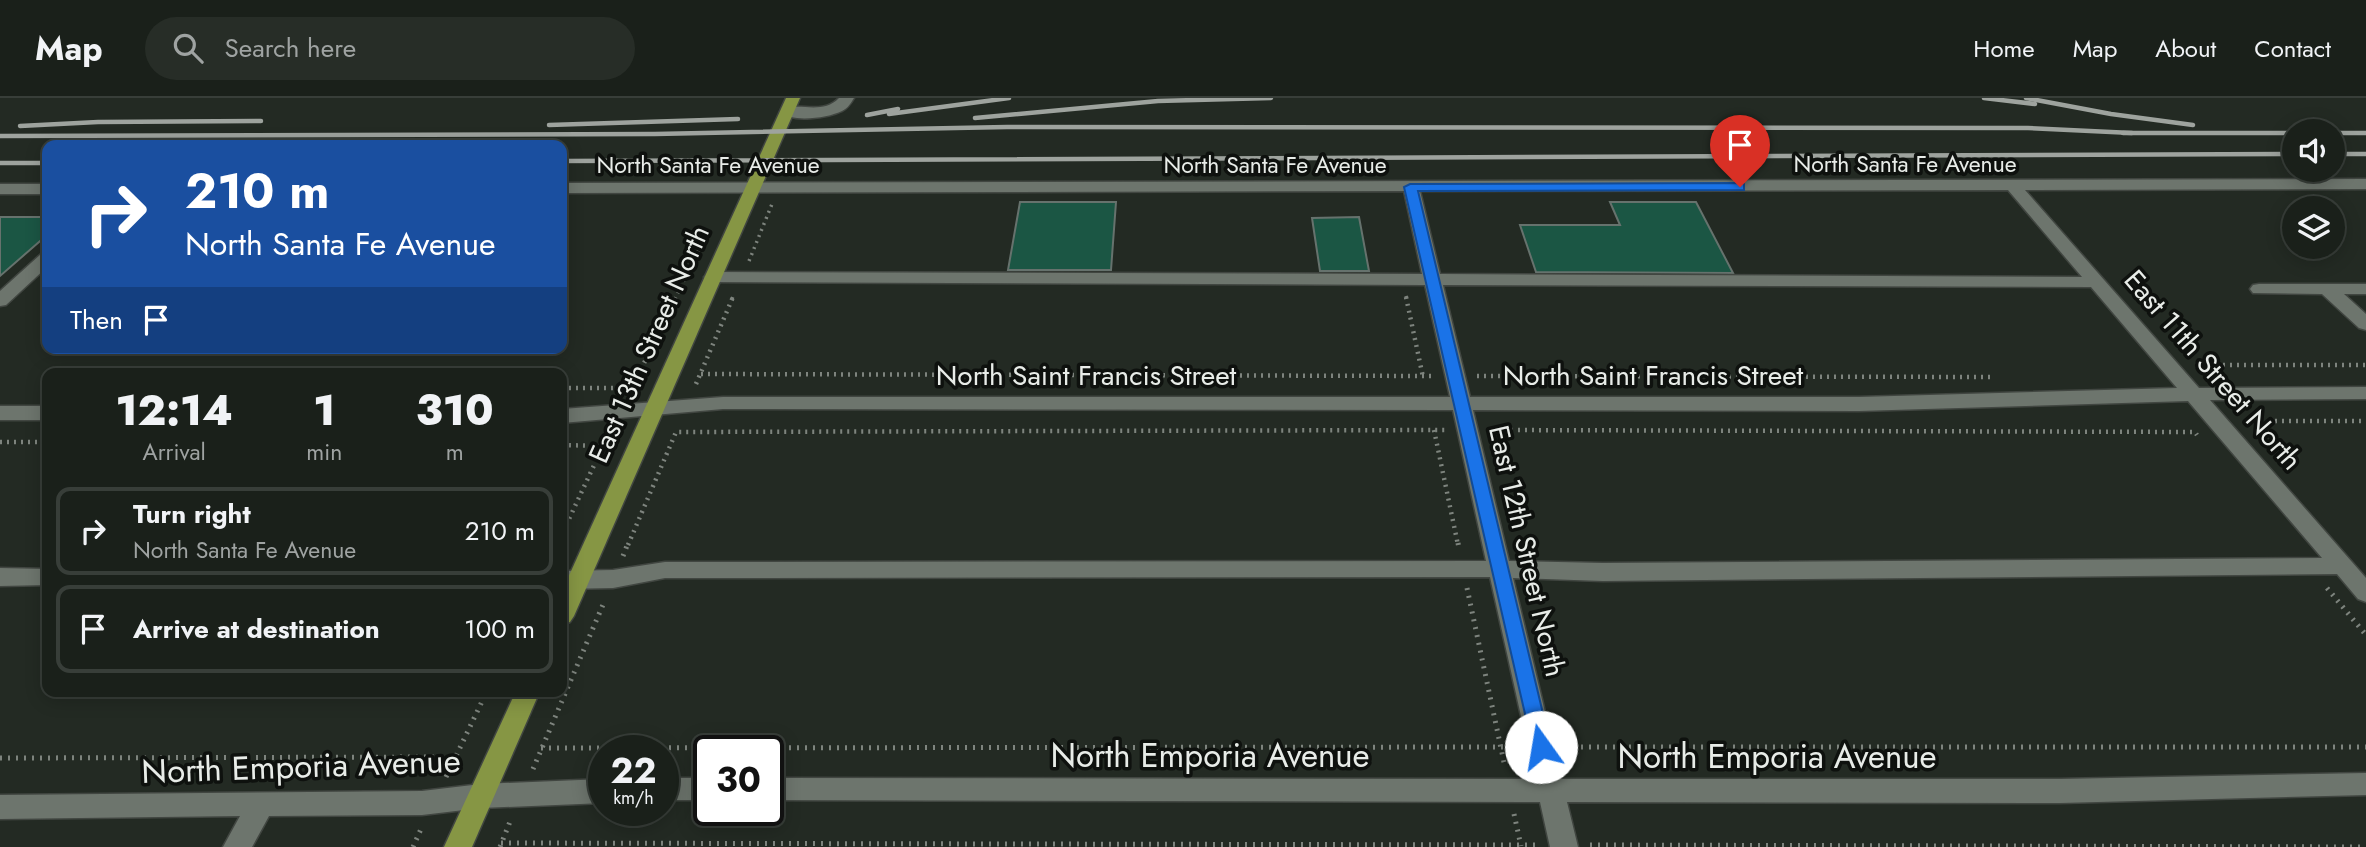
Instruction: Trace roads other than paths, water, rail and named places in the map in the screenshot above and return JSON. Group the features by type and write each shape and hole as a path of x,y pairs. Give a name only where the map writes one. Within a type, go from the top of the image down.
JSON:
{"main road":[{"name":"East 13th Street North","path":"570,580 653,410 790,105"},
{"path":"458,847 525,697"}],"street":[{"path":"790,105 824,111 838,108 846,98"},
{"name":"North Santa Fe Avenue","path":"567,188 2014,187 2366,184"},
{"name":"East 12th Street North","path":"1410,187 1564,846"},
{"name":"East 11th Street North","path":"2014,187 2366,593"},
{"path":"0,189 42,189"},
{"path":"0,301 7,288 42,262"},
{"path":"713,277 2098,282"},
{"path":"2259,289 2366,289"},
{"path":"2328,289 2366,324"},
{"name":"North Saint Francis Street","path":"567,416 723,403 1858,404 2195,394 2366,393"},
{"path":"0,414 42,414"},
{"path":"570,580 613,579 665,570 1500,569 1603,572 2343,566"},
{"path":"0,577 42,577"},
{"name":"North Emporia Avenue","path":"784,789 2060,791 2366,784"},
{"name":"North Emporia Avenue","path":"0,807 435,802 481,796 588,792"},
{"path":"237,847 261,805"}],"railway":[{"path":"889,114 1009,98"},
{"path":"975,118 1158,101 1271,98"},
{"path":"1984,98 2035,104"},
{"path":"2026,98 2111,114 2193,125"},
{"path":"867,115 898,109"},
{"path":"549,125 738,119"},
{"path":"20,126 98,122 261,121"},
{"path":"0,136 655,134 1007,127 2028,128 2132,133"},
{"path":"2123,133 2132,133"},
{"path":"2132,133 2282,133"},
{"path":"2345,133 2366,133"},
{"path":"567,161 2282,154"},
{"path":"2345,154 2366,154"},
{"path":"0,163 42,163"}]}
